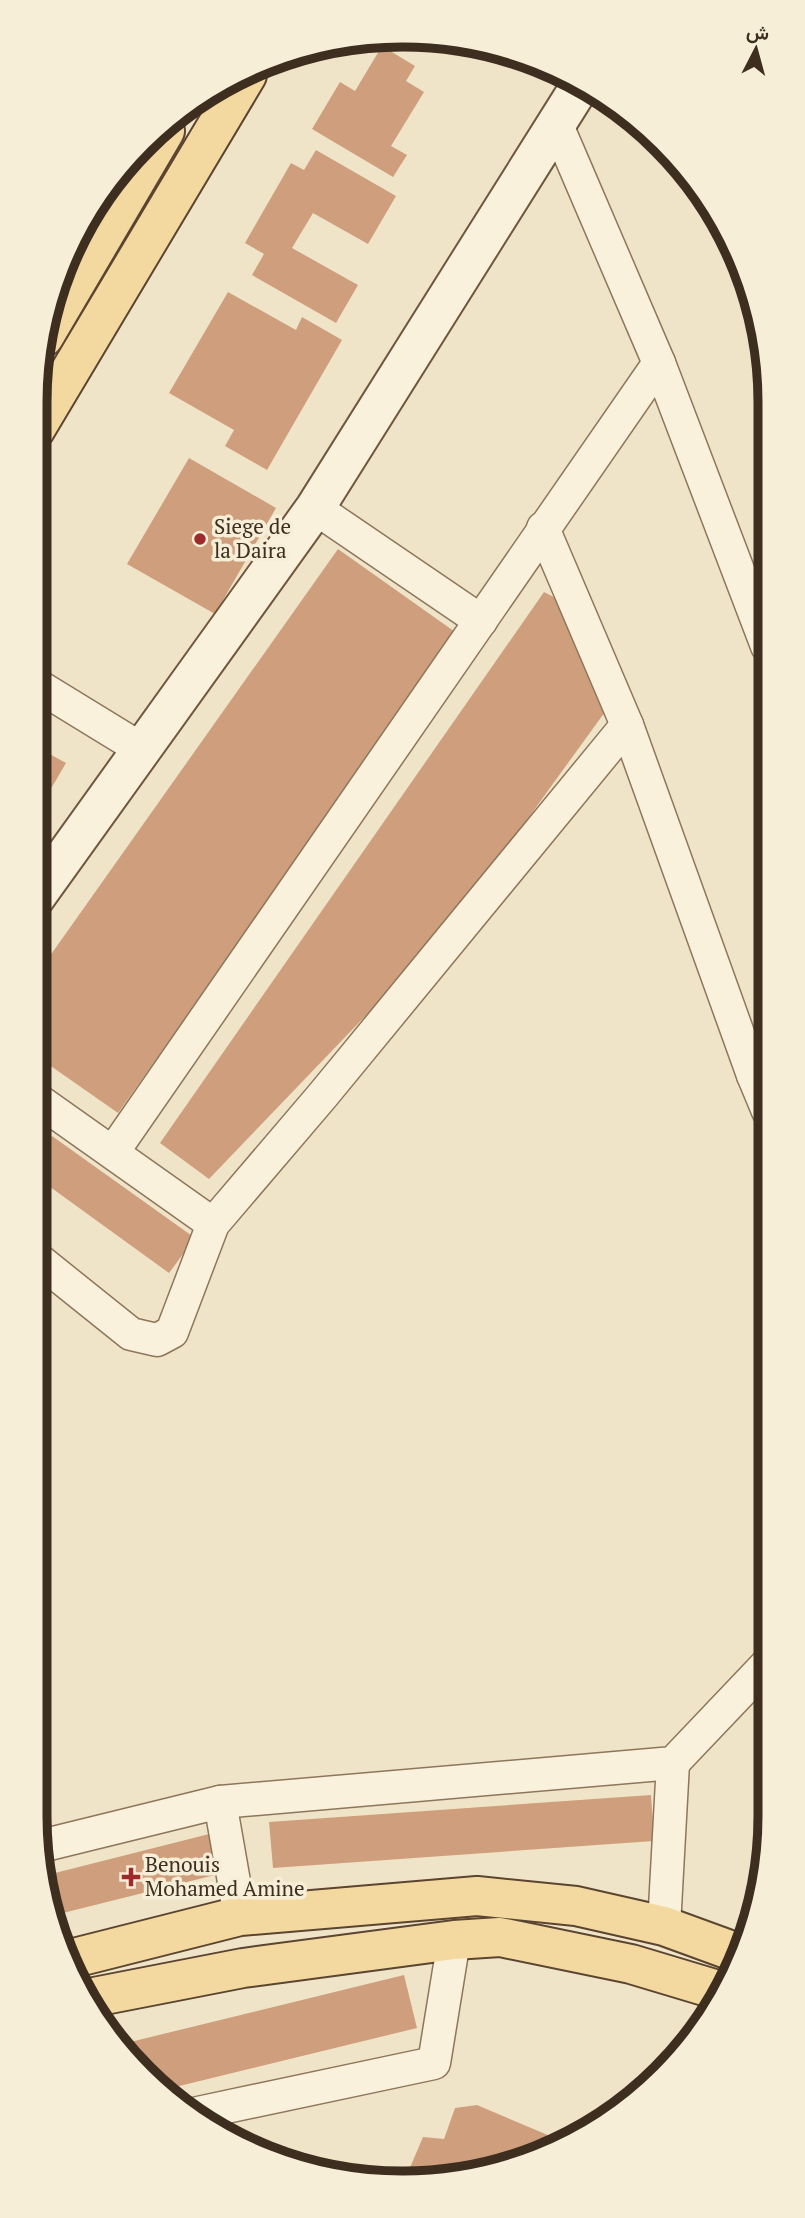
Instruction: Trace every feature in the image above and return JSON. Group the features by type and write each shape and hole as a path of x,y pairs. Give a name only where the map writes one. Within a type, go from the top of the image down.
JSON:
{"main road":[{"path":"47,410 240,87"},
{"path":"59,312 156,146"},
{"path":"77,1957 240,1916 477,1896 576,1906 664,1926 731,1951"},
{"path":"97,1996 243,1968 454,1940 500,1937 631,1964 713,1988"}],"street":[{"path":"47,881 315,508 576,93"},
{"path":"556,123 758,597"},
{"path":"113,1152 659,363"},
{"path":"315,508 481,621"},
{"path":"543,528 627,725 758,1064"},
{"path":"47,691 141,749"},
{"path":"47,1267 131,1334 158,1340 172,1332 214,1224 627,725"},
{"path":"47,1106 214,1224"},
{"path":"664,1926 673,1763 758,1674"},
{"path":"48,1844 220,1802 673,1763"},
{"path":"220,1802 240,1916"},
{"path":"206,2111 434,2063 454,1940"}],"building":[{"path":"381,48 415,66 406,81 424,92 391,146 407,155 393,177 312,129 340,82 355,91"},
{"path":"316,150 396,196 368,244 313,213 292,248 358,285 336,323 252,275 264,254 245,243 291,163 304,170"},
{"path":"228,292 296,330 302,317 342,340 267,470 225,446 234,430 169,393"},
{"name":"Siege de la Daira","path":"189,458 276,508 215,614 127,564"},
{"path":"338,549 458,634 118,1113 47,1063 47,960"},
{"path":"544,592 569,605 610,705 445,933 209,1179 160,1143"},
{"path":"47,753 66,763 47,795"},
{"path":"52,1136 195,1238 169,1273 47,1185 47,1143"},
{"path":"651,1795 654,1841 273,1868 269,1822"},
{"path":"213,1833 223,1873 61,1914 52,1874"},
{"path":"404,1975 417,2028 174,2087 129,2042"},
{"path":"477,2105 553,2137 494,2159 480,2162 475,2160 473,2164 449,2168 409,2171 423,2137 444,2139 455,2108"}],"place":[{"name":"Siege de la Daira","path":"200,539"},
{"name":"Benouis Mohamed Amine","path":"131,1877"}]}
